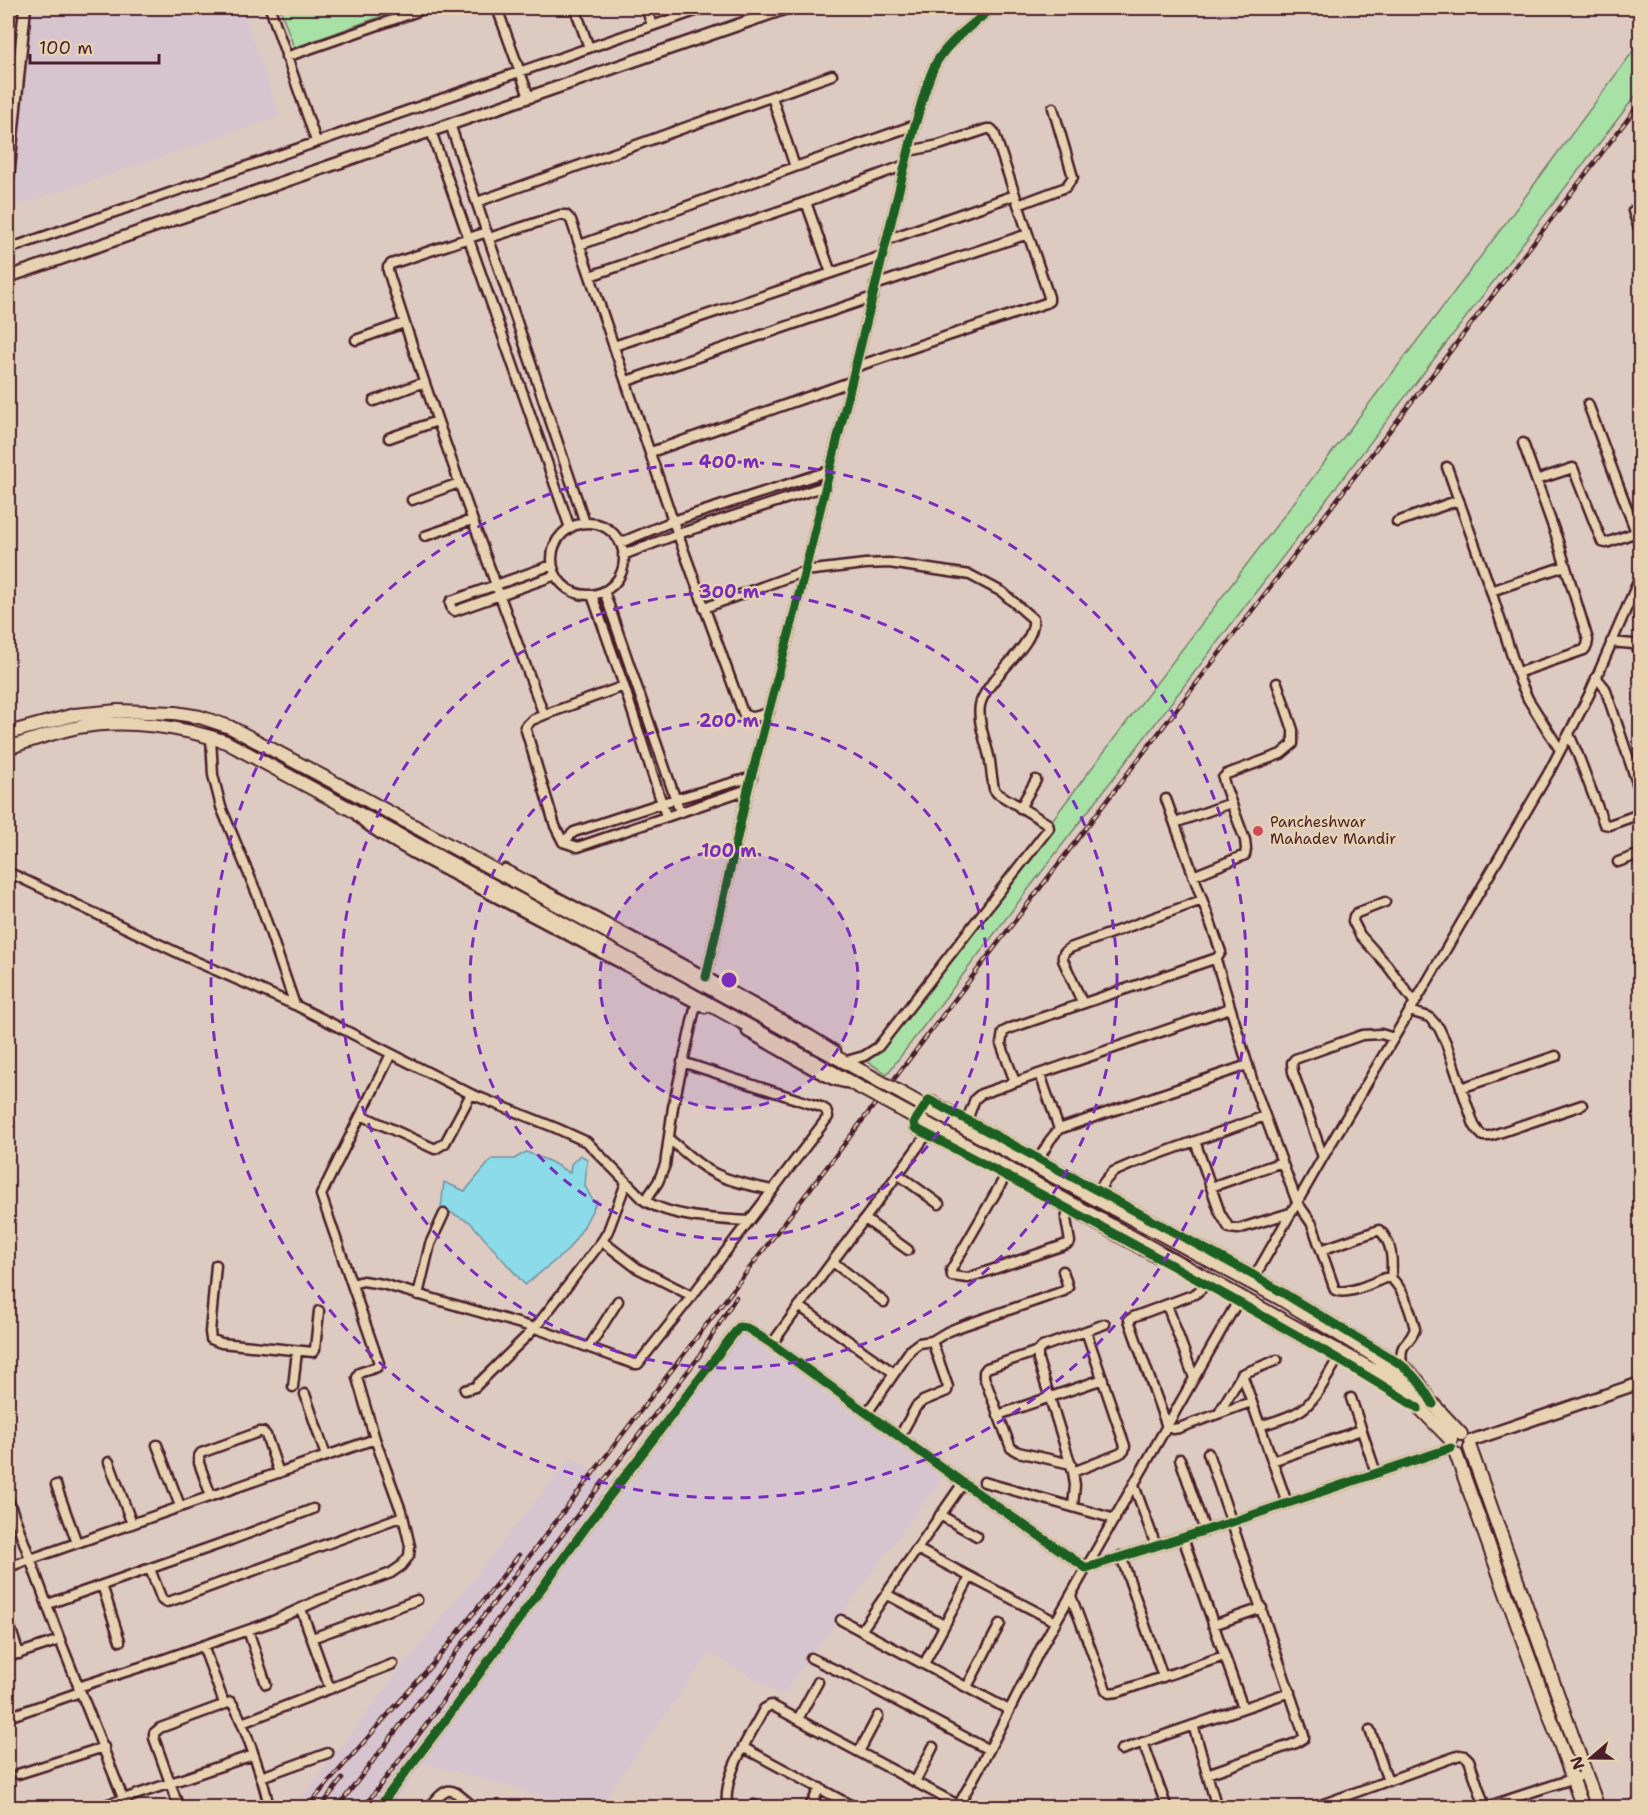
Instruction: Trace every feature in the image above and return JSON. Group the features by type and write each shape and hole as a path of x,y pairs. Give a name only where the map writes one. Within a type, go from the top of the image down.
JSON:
{"main road":[{"path":"8,734 60,718 118,711 166,712 200,717 230,727 1281,1299 1373,1355 1433,1404 1460,1444 1598,1808"},
{"path":"8,748 61,731 109,724 138,724 200,733 226,742 573,929 1380,1374 1460,1444 1583,1808"}],"street":[{"path":"8,178 25,8"},
{"path":"270,8 316,141"},
{"path":"286,57 412,10 427,8"},
{"path":"497,8 529,97"},
{"path":"575,8 589,48"},
{"path":"646,8 652,25"},
{"path":"8,249 704,8"},
{"path":"8,277 787,8"},
{"path":"706,977 748,789 915,125 928,83 940,56 992,8"},
{"path":"477,202 832,75"},
{"path":"772,97 795,167"},
{"path":"1018,205 1066,187 1073,177 1053,108"},
{"path":"450,124 585,523"},
{"path":"580,244 915,125"},
{"path":"855,367 1049,301 994,132 987,129 939,146 909,151"},
{"path":"431,131 570,528"},
{"path":"590,276 806,202 905,165"},
{"path":"886,240 1014,195"},
{"path":"806,202 831,273"},
{"path":"1633,211 1641,232"},
{"path":"544,715 437,421 388,267 468,238 488,235 560,215 566,215 571,220 580,244 678,534 743,713 751,718 769,712"},
{"path":"875,285 1028,234"},
{"path":"614,346 882,256"},
{"path":"627,381 873,297"},
{"path":"356,340 404,323"},
{"path":"374,401 424,382"},
{"path":"651,452 850,382"},
{"path":"1588,404 1641,543"},
{"path":"388,438 437,421"},
{"path":"1517,673 1581,651 1587,646 1588,640 1523,443"},
{"path":"1447,467 1517,673 1528,699 1560,750"},
{"path":"1536,480 1573,468 1602,542 1606,543 1636,532"},
{"path":"620,543 674,521 829,471"},
{"path":"412,500 459,483"},
{"path":"623,555 678,534 825,486"},
{"path":"1397,522 1459,500"},
{"path":"425,536 472,520"},
{"path":"585,523 596,524 614,534 620,543 623,566 613,585 604,591 592,595 571,591 556,575 552,565 554,546 558,538 570,528 585,523"},
{"path":"352,792 411,818 706,977 810,1035 857,1067 864,1056 878,1047 1049,828 1048,824 997,794 994,789 981,723 980,705 989,688 1025,642 1033,629 1033,619 1002,592 970,575 889,563 804,571 704,608"},
{"path":"552,565 451,600 452,610 455,611 556,575"},
{"path":"1491,591 1565,566"},
{"path":"1255,1276 1413,1007 1569,734 1641,577"},
{"path":"604,591 680,812"},
{"path":"592,595 666,816"},
{"path":"1611,642 1639,646"},
{"path":"1596,677 1605,688 1641,792"},
{"path":"1193,876 1245,855 1245,840 1223,778 1227,774 1281,754 1293,744 1293,730 1277,683"},
{"path":"624,686 527,723 526,732 555,826 563,842 578,847 748,789"},
{"path":"1569,734 1604,824 1609,825 1641,813"},
{"path":"211,737 213,775 221,807 258,897 295,1005"},
{"path":"563,842 574,832 752,777"},
{"path":"1020,808 1036,780"},
{"path":"1015,1082 1001,1044 1003,1032 1082,1002 1217,958 1221,952 1166,799"},
{"path":"1175,823 1231,803"},
{"path":"349,808 363,823 378,834 833,1080 854,1084"},
{"path":"1618,862 1641,854"},
{"path":"8,872 197,962 295,1005 471,1094 587,1142 645,1201 656,1207 692,1215 748,1221"},
{"path":"1082,1002 1063,960 1064,951 1202,900"},
{"path":"1385,902 1357,913 1353,921 1360,935 1387,965 1413,1007 1429,1017 1439,1028 1478,1131 1483,1136 1490,1136 1582,1105"},
{"path":"1217,958 1230,1008 1265,1116 1297,1202 1312,1224 1333,1287 1338,1292 1346,1292 1390,1278 1395,1281 1402,1293 1415,1329 1403,1346 1402,1365"},
{"path":"645,1201 662,1175 673,1107 696,1004"},
{"path":"967,1120 975,1099 981,1094 1230,1008"},
{"path":"1323,1157 1293,1072 1292,1063 1295,1059 1362,1035 1371,1033 1394,1038"},
{"path":"8,1717 79,1689 287,1616 319,1600 391,1573 409,1556 410,1546 403,1516 375,1439 357,1378 359,1373 377,1367 379,1363 321,1195 391,1054"},
{"path":"1461,1088 1556,1056"},
{"path":"352,1284 373,1281 535,1328 638,1364 828,1117 826,1110 821,1107 682,1062"},
{"path":"1039,1159 1059,1129 1248,1065"},
{"path":"1040,1074 1059,1129"},
{"path":"361,1115 435,1149 445,1143 471,1094"},
{"path":"1418,1408 1238,1301 915,1128 914,1123 929,1100 1099,1191 1255,1276 1402,1365 1419,1380 1433,1404"},
{"path":"1099,1191 1113,1172 1265,1116"},
{"path":"772,1344 899,1175 927,1134"},
{"path":"669,1139 693,1159 717,1174 730,1180 772,1190"},
{"path":"1195,1141 1220,1213 1229,1228 1238,1228 1290,1213"},
{"path":"1211,1187 1282,1162"},
{"path":"899,1175 939,1204"},
{"path":"1006,1175 951,1270 952,1276 968,1278 1067,1244 1070,1242 1066,1219 1069,1209"},
{"path":"465,1390 475,1387 535,1328 602,1241 626,1183"},
{"path":"418,1295 430,1244 444,1214"},
{"path":"865,1219 908,1250"},
{"path":"1321,1250 1379,1230 1385,1236 1391,1256 1390,1278"},
{"path":"602,1241 637,1268 692,1296"},
{"path":"833,1262 884,1302"},
{"path":"216,1265 211,1339 220,1343 310,1353 315,1349 319,1311"},
{"path":"867,1413 911,1349 919,1343 932,1341 959,1327 1064,1291 1068,1287 1063,1271"},
{"path":"1167,1427 1129,1320 1195,1294 1206,1285"},
{"path":"589,1347 618,1301"},
{"path":"728,1808 726,1789 744,1748 764,1709 769,1705 773,1705 957,1806 1086,1568 1238,1301"},
{"path":"1167,1305 1194,1378"},
{"path":"799,1306 894,1373"},
{"path":"1086,1331 1124,1440 1124,1451 1072,1468 1017,1452 1011,1448 984,1372 987,1368 1038,1351 1042,1347 1105,1324"},
{"path":"378,1808 736,1328 742,1326 747,1328 772,1344 963,1484 1086,1568"},
{"path":"900,1436 916,1407 922,1401 947,1391 948,1387 932,1341"},
{"path":"294,1387 297,1351"},
{"path":"1038,1351 1038,1360 1072,1468 1075,1485 1073,1507"},
{"path":"1260,1426 1305,1407 1338,1359"},
{"path":"1219,1414 1242,1374 1277,1360"},
{"path":"1242,1374 1287,1503"},
{"path":"998,1415 1103,1379"},
{"path":"1086,1568 1232,1522 1641,1383"},
{"path":"305,1394 326,1456"},
{"path":"1350,1398 1376,1473"},
{"path":"1167,1427 1179,1428 1251,1402"},
{"path":"1272,1461 1361,1430"},
{"path":"210,1496 199,1463 201,1453 259,1432 267,1435 279,1473"},
{"path":"8,1568 375,1439"},
{"path":"157,1445 180,1506"},
{"path":"1207,1774 1296,1743 1304,1738 1208,1453"},
{"path":"1180,1459 1205,1531"},
{"path":"109,1462 132,1524"},
{"path":"984,1482 1114,1519"},
{"path":"861,1631 963,1484"},
{"path":"56,1485 77,1543"},
{"path":"1134,1485 1156,1546"},
{"path":"8,1499 60,1640 125,1803"},
{"path":"48,1604 313,1509"},
{"path":"940,1515 977,1536"},
{"path":"150,1569 162,1600 171,1601 403,1516"},
{"path":"1183,1538 1243,1708"},
{"path":"916,1549 1056,1622"},
{"path":"1121,1556 1163,1677"},
{"path":"924,1664 970,1577"},
{"path":"102,1585 120,1641"},
{"path":"886,1594 944,1625"},
{"path":"1071,1596 1109,1693 1118,1692 1224,1656"},
{"path":"312,1638 417,1600"},
{"path":"1213,1625 1262,1608"},
{"path":"301,1609 330,1689"},
{"path":"8,1620 18,1654"},
{"path":"841,1620 1009,1710"},
{"path":"967,1687 1000,1624"},
{"path":"248,1630 266,1684"},
{"path":"8,1658 60,1640"},
{"path":"203,1646 224,1703"},
{"path":"811,1658 989,1750"},
{"path":"242,1723 393,1664"},
{"path":"798,1719 818,1682"},
{"path":"1121,1750 1290,1692"},
{"path":"179,1808 154,1738 156,1731 224,1703 233,1702 269,1801 268,1808"},
{"path":"859,1752 878,1716"},
{"path":"1192,1725 1217,1808"},
{"path":"1370,1730 1388,1780"},
{"path":"1143,1742 1167,1808"},
{"path":"18,1774 104,1747"},
{"path":"915,1782 933,1747"},
{"path":"744,1748 856,1808"},
{"path":"261,1777 328,1753"},
{"path":"97,1808 125,1803 170,1782 253,1755"},
{"path":"1312,1808 1460,1755 1465,1756 1471,1765 1484,1807 1587,1774"},
{"path":"809,1808 820,1788"},
{"path":"429,1808 441,1793 448,1790 453,1791 475,1808"},
{"path":"745,1808 754,1805 758,1808"}],"shaded area":[{"path":"8,8 242,8 280,117 8,209"},
{"path":"740,1332 942,1478 782,1695 710,1653 599,1807 583,1807 423,1763 391,1807 293,1808 410,1657 571,1457 626,1489"}],"green space":[{"path":"280,8 404,8 294,48"},
{"path":"1640,42 1640,90 887,1074 868,1062 1464,279"}],"water":[{"path":"526,1152 570,1173 571,1164 580,1155 587,1159 585,1186 593,1201 597,1201 583,1228 567,1251 525,1285 470,1222 441,1208 444,1182 465,1191 492,1159 514,1159"}],"railway":[{"path":"337,1808 1640,103"},
{"path":"363,1808 432,1717 490,1629 698,1358 736,1297"},
{"path":"306,1808 443,1652 519,1555"},
{"path":"320,1808 342,1779"}],"cycle path":[{"path":"706,977 748,789 793,619 923,96 934,67 945,50 992,8"},
{"path":"1418,1408 1235,1300 915,1128 914,1123 929,1100 967,1120 1255,1276 1397,1362 1418,1381 1433,1404"},
{"path":"378,1808 444,1722 589,1523 739,1327 747,1328 772,1344 963,1483 1086,1568 1232,1522 1451,1448"}],"place":[{"name":"Pancheshwar Mahadev Mandir","path":"1258,831"}]}
